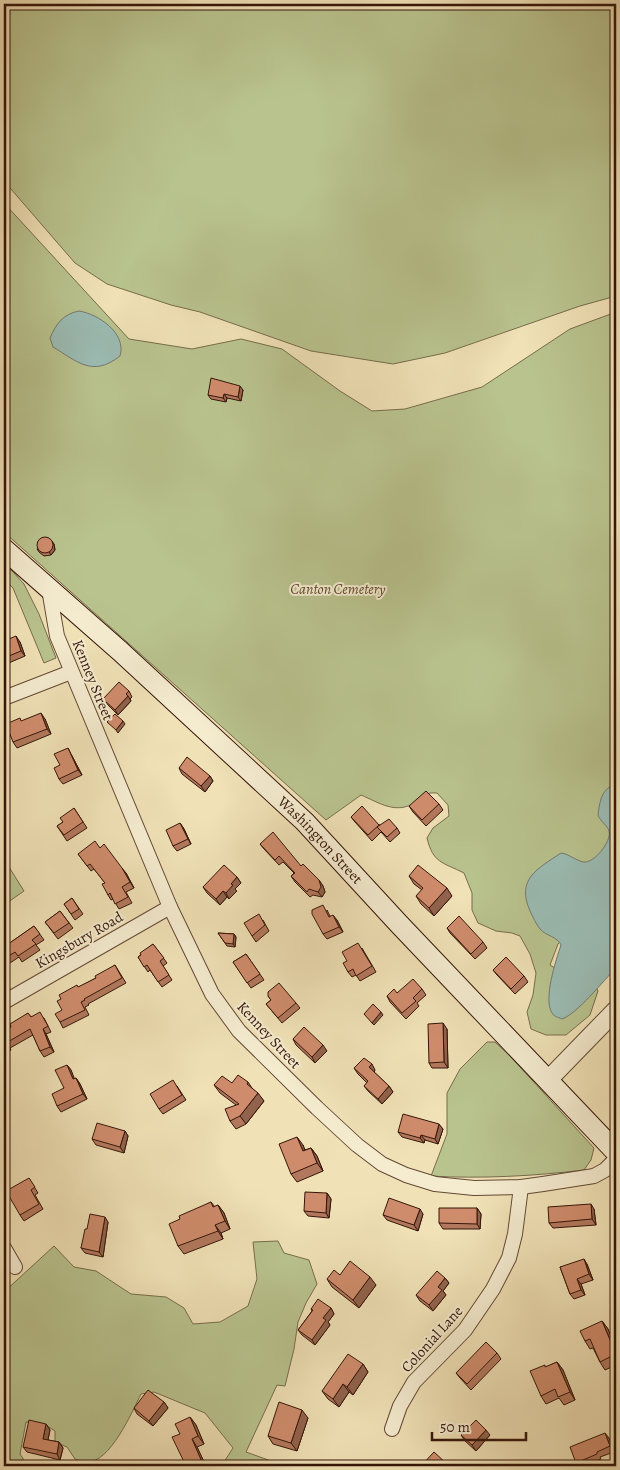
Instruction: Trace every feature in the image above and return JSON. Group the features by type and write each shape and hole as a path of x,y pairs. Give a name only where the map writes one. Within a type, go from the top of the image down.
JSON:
{"main road":[{"name":"Washington Street","path":"4,549 120,651 305,822 616,1152"}],"street":[{"name":"Kenney Street","path":"49,589 57,636 170,907 212,994 239,1031 357,1146 382,1164 406,1175 435,1184 474,1188 520,1187 594,1176 605,1170 616,1159"},
{"path":"4,698 71,672"},
{"name":"Kingsbury Road","path":"4,1002 170,907"},
{"path":"548,1080 616,1010"},
{"name":"Colonial Lane","path":"392,1429 400,1406 414,1382 465,1330 493,1290 509,1258 520,1187"},
{"path":"4,1248 16,1267"}],"green space":[{"path":"4,4 616,4 616,296 580,306 445,353 393,364 311,351 200,312 171,305 107,284 75,263 4,181"},
{"name":"Canton Cemetery","path":"4,203 129,339 192,349 241,339 282,349 340,391 372,411 405,409 482,387 570,329 616,313 616,884 558,944 550,965 564,974 593,979 598,991 590,1015 566,1035 546,1035 531,1029 527,1012 533,995 536,973 530,954 520,936 496,931 478,923 472,910 472,893 464,873 439,861 432,852 427,838 433,828 449,816 448,805 437,793 427,794 409,806 402,808 381,804 361,795 326,820 4,532"},
{"path":"4,562 24,584 39,614 56,658 44,663 13,588 4,579"},
{"path":"4,859 24,891 4,905"},
{"path":"487,1042 495,1042 510,1056 594,1148 591,1160 584,1170 508,1176 431,1176 447,1134 447,1093 460,1069"},
{"path":"278,1241 284,1253 309,1260 317,1284 298,1322 285,1386 277,1385 246,1452 285,1466 223,1466 233,1448 205,1413 154,1392 141,1394 126,1424 112,1446 96,1460 87,1462 75,1459 67,1447 55,1442 55,1431 44,1424 26,1422 20,1454 28,1466 4,1466 4,1292 54,1246 74,1267 96,1271 131,1294 166,1297 184,1308 193,1324 220,1322 248,1306 257,1279 253,1242"}],"water":[{"path":"79,311 102,320 115,332 121,348 120,356 110,363 93,367 77,362 53,347 50,338 55,328 64,317"},
{"path":"616,784 616,968 583,1004 562,1019 553,1014 549,999 551,979 561,945 557,940 540,929 536,923 526,900 527,883 537,870 561,853 583,862 587,862 597,856 605,846 609,835 608,829 598,815 602,796 607,789"}],"building":[{"path":"211,378 240,386 238,397 224,394 223,398 208,395"},
{"path":"45,537 51,539 53,545 51,551 45,553 39,551 37,545 39,539"},
{"path":"16,636 21,651 4,658 4,641"},
{"path":"119,682 129,691 126,694 128,696 115,710 103,699"},
{"path":"41,713 47,729 13,742 6,724 20,718 21,721"},
{"path":"115,714 123,721 116,730 107,722"},
{"path":"68,748 78,770 59,779 54,768 60,765 54,754"},
{"path":"187,757 210,776 201,786 179,768"},
{"path":"426,791 439,804 422,820 409,806"},
{"path":"362,806 379,825 368,835 351,817"},
{"path":"74,808 83,822 64,835 57,826 63,822 60,818"},
{"path":"389,819 397,828 387,837 377,827"},
{"path":"180,823 188,839 173,846 166,830"},
{"path":"273,832 301,866 303,864 319,880 321,887 318,892 309,889 307,892 291,876 295,873 279,856 275,860 260,844"},
{"path":"95,841 100,848 104,844 130,882 122,887 128,897 115,904 110,893 108,895 102,884 105,883 90,864 87,866 78,854"},
{"path":"224,865 237,877 226,893 223,891 216,899 203,887"},
{"path":"418,865 447,888 429,908 416,896 423,888 409,876"},
{"path":"72,898 79,909 71,914 64,904"},
{"path":"323,905 329,917 333,915 339,927 323,934 312,914 312,910"},
{"path":"60,911 69,923 54,933 45,922"},
{"path":"259,914 265,925 252,936 244,923"},
{"path":"459,916 483,942 471,954 447,928"},
{"path":"34,926 40,934 32,940 36,944 18,956 15,952 4,959 4,947"},
{"path":"218,933 234,934 233,944 225,943"},
{"path":"358,943 372,966 356,976 353,969 348,972 343,963 347,961 342,952"},
{"path":"153,944 164,958 160,961 169,975 158,982 147,965 144,967 138,957 141,955 140,953"},
{"path":"246,954 260,974 247,983 233,962"},
{"path":"506,957 524,976 511,989 493,970"},
{"path":"115,965 122,978 84,999 81,1002 85,1010 60,1022 55,1014 62,1010 57,1001 61,999 59,995 77,985 78,987 96,978 95,976"},
{"path":"413,979 422,989 413,998 416,1001 402,1013 387,996 394,989 397,993"},
{"path":"279,983 296,1003 278,1018 266,1004 271,1000 268,992"},
{"path":"373,1004 381,1012 372,1023 364,1014"},
{"path":"40,1012 48,1026 43,1029 50,1047 40,1051 30,1029 4,1046 4,1030 11,1027 10,1024 28,1013 31,1017"},
{"path":"443,1023 444,1062 429,1063 428,1024"},
{"path":"304,1027 323,1045 312,1057 293,1039"},
{"path":"364,1058 372,1064 369,1067 389,1086 378,1099 364,1086 368,1081 354,1068"},
{"path":"67,1065 73,1079 76,1078 83,1094 57,1106 52,1094 64,1088 55,1070"},
{"path":"238,1075 258,1093 240,1116 230,1121 225,1109 239,1104 214,1085 222,1076 232,1083"},
{"path":"173,1080 182,1095 159,1109 150,1094"},
{"path":"403,1114 439,1124 435,1139 421,1135 420,1138 398,1132"},
{"path":"97,1123 125,1131 120,1147 92,1139"},
{"path":"297,1137 303,1151 311,1148 317,1163 291,1174 279,1144"},
{"path":"29,1178 35,1187 31,1190 39,1204 20,1215 6,1191"},
{"path":"305,1192 327,1193 326,1213 304,1211"},
{"path":"389,1198 420,1209 414,1225 383,1215"},
{"path":"211,1202 213,1207 218,1205 225,1221 215,1225 218,1231 178,1246 169,1224 180,1219 179,1216"},
{"path":"591,1204 592,1219 549,1223 548,1207"},
{"path":"439,1208 477,1208 477,1224 439,1223"},
{"path":"90,1214 105,1217 99,1252 81,1248"},
{"path":"616,1218 616,1226 612,1221"},
{"path":"584,1259 589,1274 577,1279 581,1290 570,1294 560,1267"},
{"path":"350,1261 370,1277 353,1300 327,1279 334,1270 340,1275"},
{"path":"437,1271 445,1278 438,1287 442,1290 429,1305 416,1295"},
{"path":"318,1299 331,1308 323,1318 326,1320 312,1340 298,1330 313,1310 311,1309"},
{"path":"602,1321 616,1354 600,1362 590,1339 585,1341 580,1331"},
{"path":"486,1342 497,1353 467,1384 456,1373"},
{"path":"348,1354 363,1364 347,1387 343,1384 333,1399 322,1391"},
{"path":"557,1362 570,1392 558,1397 555,1389 541,1396 530,1371"},
{"path":"148,1390 164,1402 149,1421 134,1408"},
{"path":"279,1402 302,1410 291,1443 268,1436"},
{"path":"190,1417 198,1436 192,1439 202,1462 186,1466 172,1437 180,1434 175,1424"},
{"path":"29,1420 46,1424 43,1439 59,1442 57,1454 23,1447"},
{"path":"476,1420 486,1430 472,1445 461,1435"},
{"path":"605,1433 610,1446 576,1463 570,1447"},
{"path":"434,1452 447,1464 445,1466 421,1466"}]}
